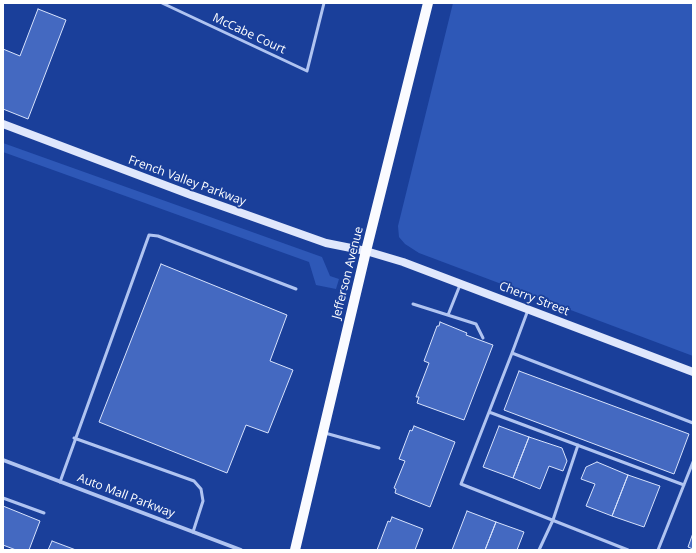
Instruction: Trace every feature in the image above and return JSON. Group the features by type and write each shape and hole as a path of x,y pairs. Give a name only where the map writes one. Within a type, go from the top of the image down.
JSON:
{"main road":[{"name":"Jefferson Avenue","path":"295,550 366,251 428,3"},
{"name":"French Valley Parkway","path":"3,124 190,196 326,243 366,251"},
{"name":"Cherry Street","path":"366,251 403,262 693,372"}],"street":[{"name":"Auto Mall Parkway","path":"3,460 241,550"}],"lane":[{"name":"McCabe Court","path":"162,3 307,71 324,3"},
{"path":"60,482 74,438 149,235 158,236 296,288"},
{"path":"448,315 461,284"},
{"path":"413,304 476,324 483,338"},
{"path":"528,309 461,484 628,550"},
{"path":"512,353 693,423"},
{"path":"489,412 684,485"},
{"path":"323,432 379,448"},
{"path":"74,438 194,481 201,489 203,500 193,532"},
{"path":"539,550 553,520 578,445"},
{"path":"658,550 693,462"},
{"path":"3,498 44,513"}],"shaded area":[{"path":"453,3 693,3 693,356 419,253 405,244 399,237 398,226"},
{"path":"3,143 322,257 330,276 339,279 336,289 316,285 309,262 3,152"}],"building":[{"path":"38,9 66,20 28,119 3,109 3,49 20,56"},
{"path":"161,264 287,315 270,361 293,370 268,433 246,425 227,473 99,422"},
{"path":"440,322 467,333 466,335 493,345 464,420 417,403 419,397 416,397 429,363 424,361 437,326 439,326"},
{"path":"519,371 689,434 674,474 504,410"},
{"path":"414,426 455,442 430,507 395,493 396,489 394,488 405,461 399,459 410,430 412,431"},
{"path":"499,426 529,437 513,478 483,467"},
{"path":"529,437 562,448 567,461 563,471 549,466 540,489 513,478"},
{"path":"597,462 628,475 612,516 586,506 595,484 581,479 586,467"},
{"path":"628,475 660,486 644,527 612,516"},
{"path":"3,506 40,521 29,550 16,550 3,545"},
{"path":"467,511 496,522 485,550 452,550"},
{"path":"392,517 423,529 415,550 377,550 388,521 390,522"},
{"path":"496,522 524,532 517,550 485,550"},
{"path":"693,533 693,549 688,547"},
{"path":"52,541 76,550 48,550"}]}
